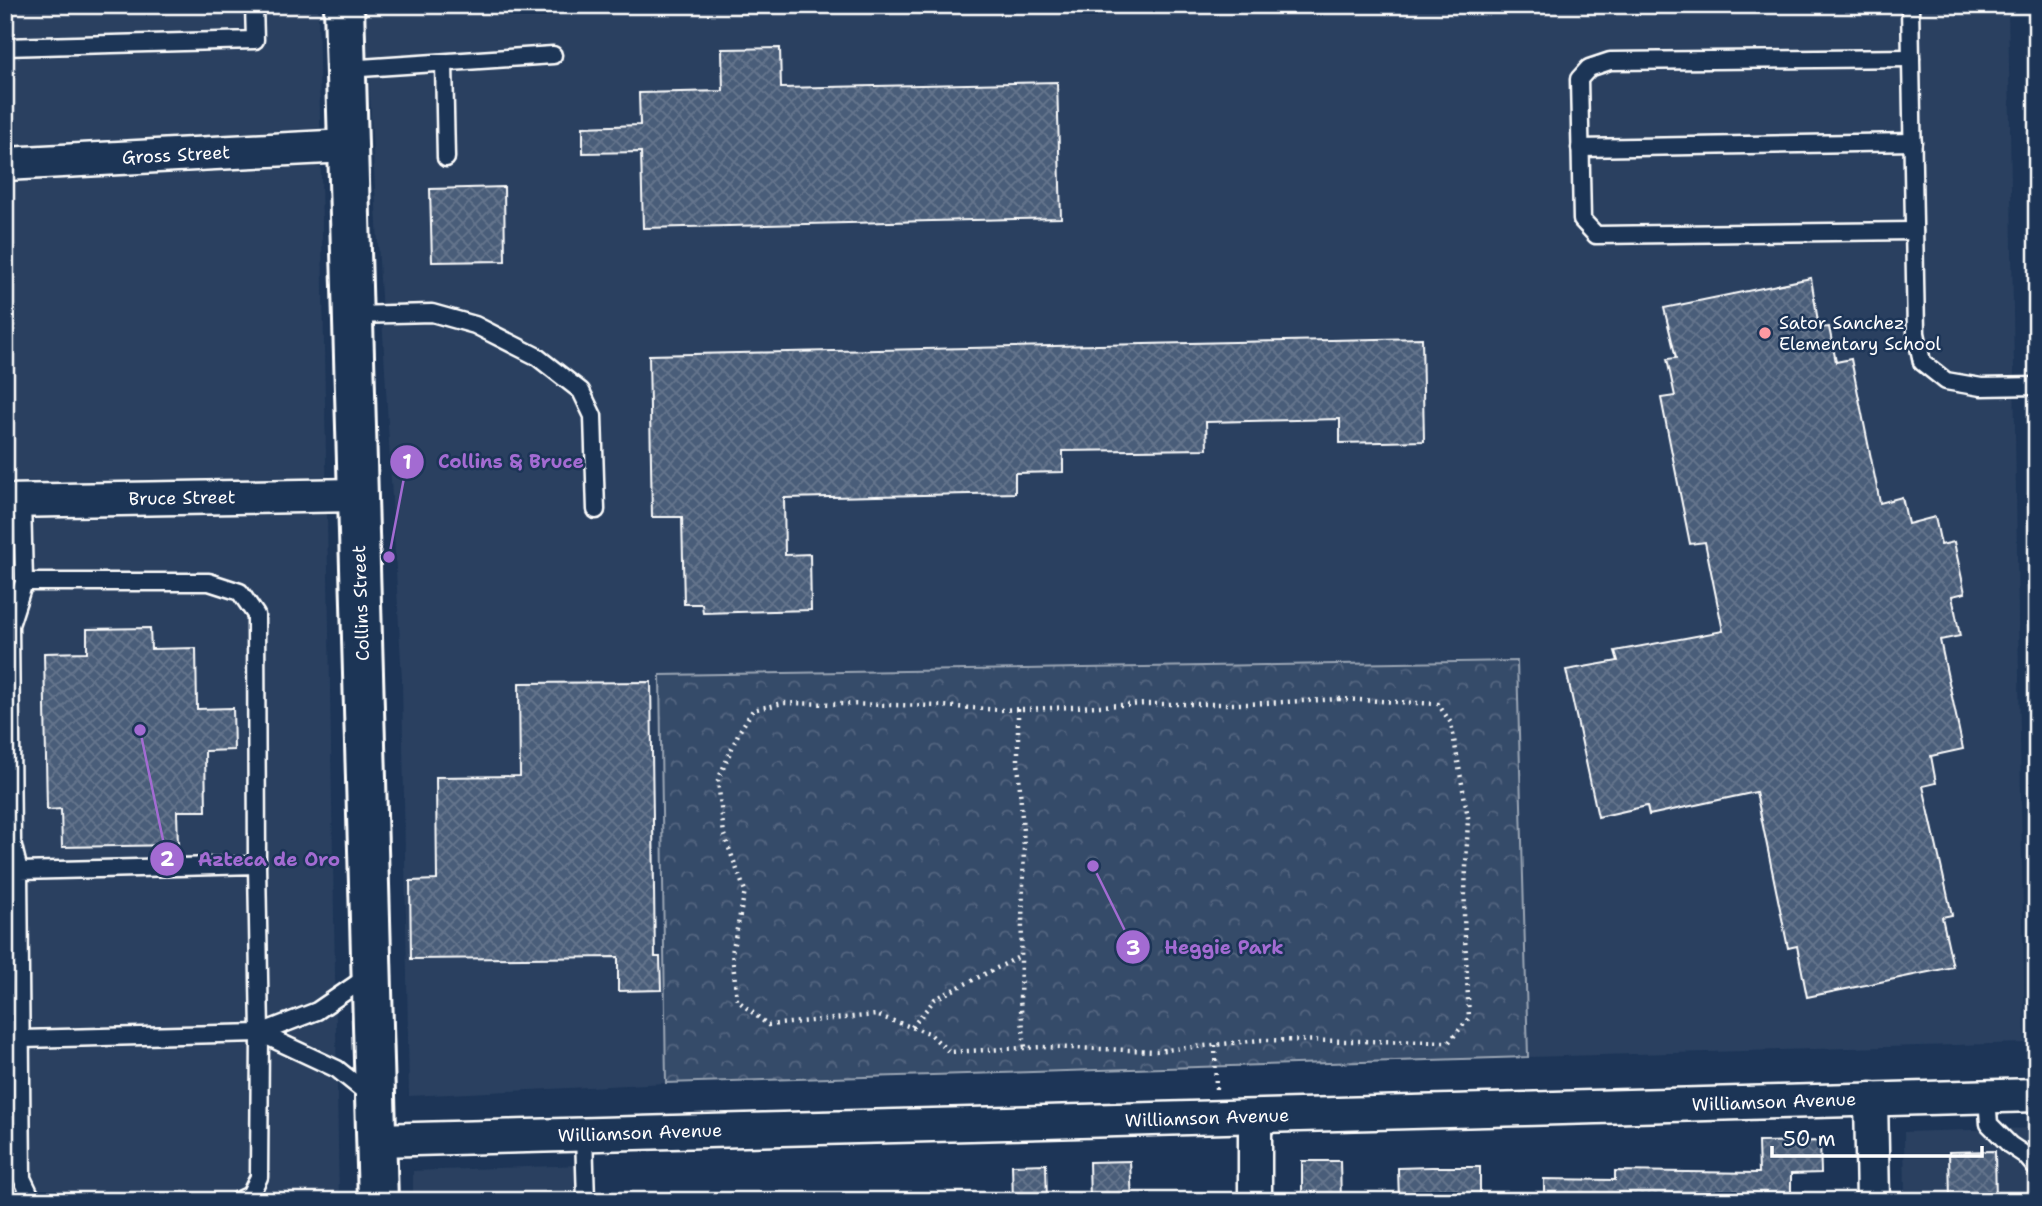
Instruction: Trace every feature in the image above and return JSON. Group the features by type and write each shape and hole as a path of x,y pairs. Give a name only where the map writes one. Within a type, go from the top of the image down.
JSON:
{"main road":[{"name":"Collins Street","path":"344,5 378,1201"}],"street":[{"name":"Gross Street","path":"5,164 348,146"},
{"name":"Bruce Street","path":"13,501 358,495"},
{"name":"Williamson Avenue","path":"377,1140 2037,1095"},
{"path":"1871,1099 1873,1201"},
{"path":"1255,1117 1255,1201"}],"lane":[{"path":"5,47 255,40 254,5"},
{"path":"1910,5 1916,333 1922,362 1946,381 1981,387 2037,386"},
{"path":"346,69 554,55"},
{"path":"1911,58 1610,61 1589,68 1579,79 1580,148 1582,220 1596,235 1914,231"},
{"path":"444,63 446,158"},
{"path":"1580,148 1913,142"},
{"path":"354,315 432,313 475,325 536,356 580,391 593,416 596,510"},
{"path":"13,501 24,582 10,625 12,842 19,871 22,1178 32,1199 37,1201"},
{"path":"24,582 209,582 240,592 256,615 259,1177 250,1195 237,1201"},
{"path":"19,871 257,866"},
{"path":"22,1039 260,1033 317,1012 373,973"},
{"path":"260,1033 337,1069 376,1100"},
{"path":"1987,1097 1989,1124 2037,1168"},
{"path":"584,1134 586,1201"}],"path":[{"path":"1339,699 1438,704 1451,723 1468,817 1464,917 1469,1018 1449,1042 1261,1040 1156,1051 1026,1048 949,1052 929,1033 912,1027 876,1015 768,1025 737,1000 732,953 745,891 724,835 718,780 739,732 753,710 783,703 1018,709 1147,704 1248,704 1339,699"},
{"path":"1018,709 1018,761 1024,846 1020,1000 1026,1048"},
{"path":"912,1027 935,999 1021,956"},
{"path":"1215,1045 1216,1092"}],"shaded area":[{"path":"5,5 318,5 339,1201 5,1201"},
{"path":"365,5 2008,5 2025,1043 1528,1057 1517,661 660,676 666,1083 409,1096 402,680"},
{"path":"2037,1128 2037,1201 1905,1201 1904,1132"},
{"path":"583,1165 584,1201 413,1201 413,1171"}],"green space":[{"path":"1517,661 1528,1057 666,1083 660,675"}],"building":[{"path":"780,48 781,88 1057,82 1061,218 643,228 641,152 583,153 583,127 640,125 639,93 723,91 722,49"},
{"path":"504,187 505,261 432,262 430,189"},
{"path":"1811,278 1819,328 1829,327 1836,362 1851,359 1880,503 1902,497 1908,524 1935,517 1941,545 1954,542 1965,593 1952,596 1960,636 1940,640 1963,749 1931,756 1936,783 1923,786 1952,915 1942,917 1953,967 1807,997 1797,946 1788,948 1756,792 1649,815 1647,806 1598,817 1566,670 1618,661 1615,651 1723,631 1705,542 1690,544 1661,398 1675,396 1667,359 1676,358 1664,308"},
{"path":"1422,338 1424,441 1340,443 1340,419 1206,422 1207,449 1063,451 1063,472 1015,473 1015,493 784,498 785,555 810,554 811,610 703,613 702,604 684,604 682,517 652,517 649,355"},
{"path":"150,628 151,649 196,648 197,709 233,708 234,750 205,751 206,811 177,811 178,845 62,847 61,809 47,810 44,653 87,652 87,629"},
{"path":"651,682 655,957 660,957 661,990 618,991 618,957 411,959 410,881 437,880 436,777 520,776 519,683"},
{"path":"1820,1141 1821,1173 1791,1174 1791,1201 1544,1201 1544,1179 1615,1180 1615,1171 1759,1173 1758,1142"},
{"path":"1995,1151 1996,1201 1950,1201 1949,1152"},
{"path":"1130,1161 1132,1201 1090,1201 1089,1162"},
{"path":"1302,1161 1340,1161 1341,1201 1302,1201"},
{"path":"1046,1164 1047,1201 1013,1201 1012,1165"},
{"path":"1480,1167 1480,1201 1399,1201 1398,1168"}],"place":[{"name":"Sator Sanchez Elementary School","path":"1765,333"},
{"name":"Collins & Bruce","path":"389,557"},
{"name":"Azteca de Oro","path":"140,730"},
{"name":"Heggie Park","path":"1093,866"}]}
